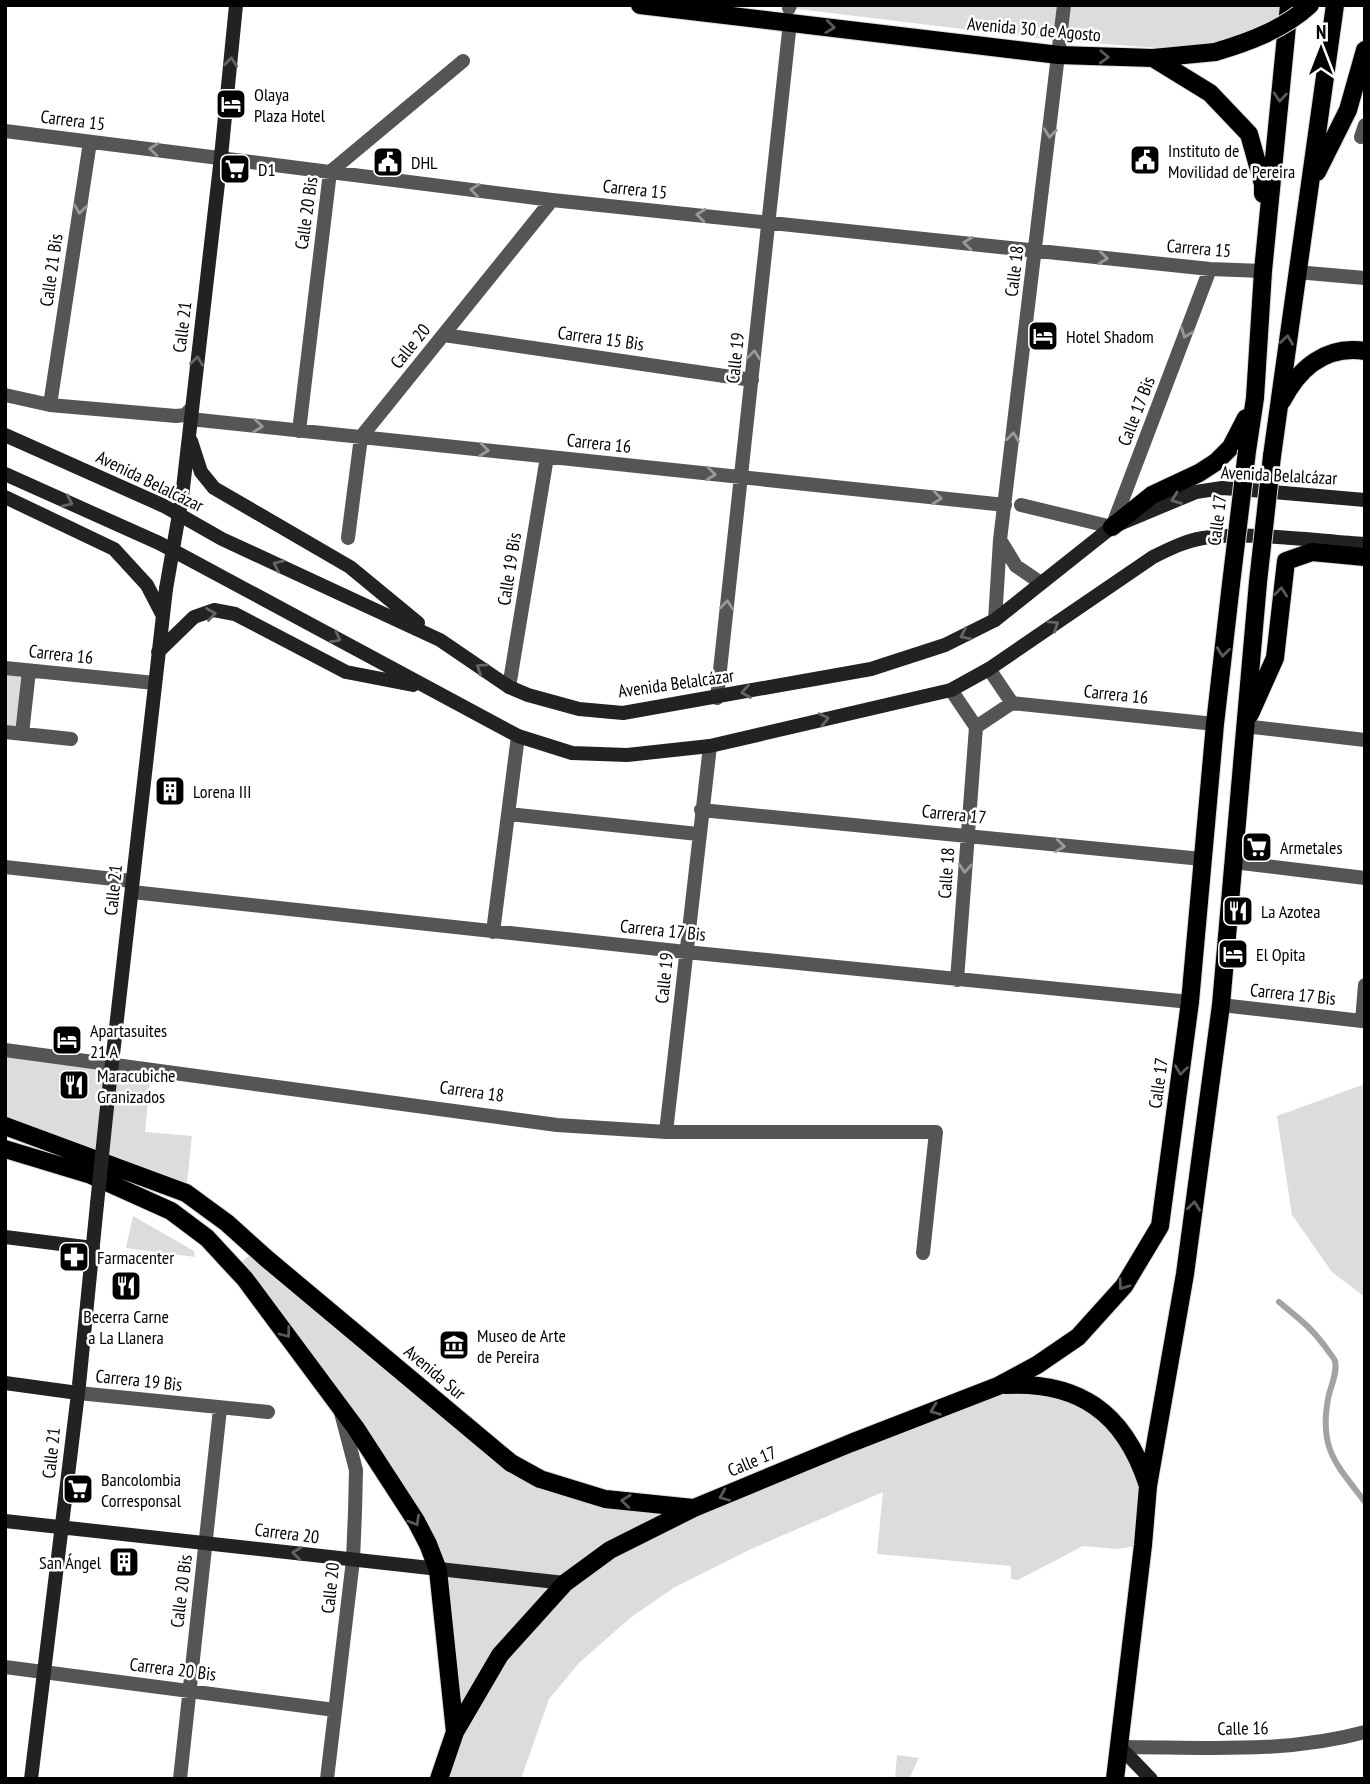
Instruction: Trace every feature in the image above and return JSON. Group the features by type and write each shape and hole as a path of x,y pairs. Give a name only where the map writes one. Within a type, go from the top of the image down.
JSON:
{"main road":[{"name":"Calle 21","path":"31,1779 78,1393 158,652 182,497 187,418 222,157 236,5"},
{"name":"Avenida 30 de Agosto","path":"640,5 790,12 1059,55 1153,58 1215,52 1254,40 1301,14 1310,5"},
{"name":"Calle 17","path":"439,1779 455,1731 500,1654 565,1583 610,1550 694,1508 999,1386 1037,1365 1078,1337 1124,1286 1160,1226 1190,1002 1215,724 1255,398 1263,271 1289,5"},
{"path":"1115,1779 1148,1486 1185,1274 1221,1005 1244,726 1272,456 1335,5"},
{"path":"1309,187 1348,110 1365,50"},
{"path":"1153,58 1210,93 1249,134 1263,184 1263,271"},
{"path":"1278,410 1291,384 1304,369 1322,356 1343,350 1365,351"},
{"path":"1112,527 1152,495 1216,462 1231,447 1255,398"},
{"path":"187,418 201,472 214,488 350,568 440,640"},
{"name":"Avenida Belalcázar","path":"5,435 164,506 222,538 440,640 509,687 579,709 623,713 872,669 945,645 995,620 1112,527 1196,492 1222,488 1365,500"},
{"path":"5,474 159,543 518,736 572,753 627,755 710,746 951,690 989,669 1153,557 1178,545 1204,538 1252,537 1365,544"},
{"path":"5,497 114,549 147,585 163,615"},
{"path":"1244,726 1275,659 1286,561 1312,552 1365,557"},
{"path":"158,652 194,617 214,610 234,614 346,671 428,688"},
{"name":"Avenida Sur","path":"5,1126 186,1193 227,1223 511,1463 540,1479 605,1499 694,1508"},
{"path":"5,1149 91,1175 171,1211 207,1238 246,1279 338,1402 416,1521 438,1570 455,1731"},
{"path":"5,1237 93,1248"},
{"name":"Carrera 19 Bis","path":"5,1383 78,1393"},
{"path":"999,1386 1032,1384 1065,1390 1095,1405 1119,1427 1138,1455 1148,1486"},
{"name":"Carrera 20","path":"5,1521 565,1583"},
{"path":"1120,1747 1151,1779"}],"street":[{"name":"Calle 18","path":"995,620 1000,540 1063,5"},
{"name":"Calle 19","path":"717,698 790,12"},
{"name":"Calle 20 Bis","path":"299,431 330,172 463,61"},
{"name":"Carrera 15","path":"5,131 552,200 1210,269 1263,271"},
{"name":"Calle 21 Bis","path":"50,405 90,142"},
{"name":"Calle 20","path":"361,437 552,200"},
{"name":"Calle 17 Bis","path":"1112,527 1210,269"},
{"path":"1296,272 1365,278"},
{"name":"Carrera 15 Bis","path":"444,335 752,380"},
{"name":"Carrera 16","path":"5,395 50,405 1004,505"},
{"path":"348,538 361,437"},
{"name":"Calle 19 Bis","path":"509,687 547,457"},
{"path":"1021,505 1112,527"},
{"path":"1000,540 1016,566 1041,583"},
{"name":"Carrera 16","path":"5,668 155,683"},
{"path":"951,690 975,727 1012,703 989,669"},
{"path":"22,734 29,671"},
{"name":"Carrera 16","path":"1012,703 1215,724"},
{"path":"1244,726 1365,740"},
{"name":"Calle 18","path":"957,980 975,727"},
{"path":"5,732 71,739"},
{"path":"494,932 518,736"},
{"name":"Calle 19","path":"666,1132 710,746"},
{"name":"Carrera 17","path":"701,810 1202,859"},
{"path":"509,814 698,834"},
{"path":"1233,862 1365,878"},
{"name":"Carrera 17 Bis","path":"5,867 132,886 494,932 1190,1002"},
{"name":"Carrera 17 Bis","path":"1221,1005 1362,1021 1365,985"},
{"name":"Carrera 18","path":"5,1050 557,1125 666,1132 936,1132 923,1253"},
{"name":"Carrera 19 Bis","path":"78,1393 268,1412"},
{"name":"Calle 20","path":"327,1779 353,1560 356,1470 338,1402"},
{"name":"Calle 20 Bis","path":"180,1779 220,1409"},
{"name":"Carrera 20 Bis","path":"5,1667 335,1710"},
{"name":"Calle 16","path":"1120,1747 1262,1748 1308,1743 1365,1732"}],"shaded area":[{"path":"790,5 1289,5 1287,21 1215,52 1061,41 789,8"},
{"path":"5,668 29,671 22,734 5,732"},
{"path":"5,1050 151,1069 145,1132 192,1136 186,1193 5,1126"},
{"path":"1365,1084 1365,1297 1332,1272 1292,1215 1277,1116"},
{"path":"133,1216 194,1251 195,1257 126,1248"},
{"path":"249,1256 259,1256 540,1479 694,1508 998,1386 1065,1390 1138,1455 1143,1545 1116,1549 1083,1546 1018,1580 1011,1579 1011,1566 877,1554 883,1492 749,1550 675,1587 630,1618 579,1663 549,1699 521,1779 439,1779 455,1731 428,1544 238,1265"},
{"path":"897,1755 919,1758 909,1779 895,1779"}],"waterway":[{"path":"1279,1302 1312,1331 1335,1360 1326,1416 1328,1444 1338,1466 1365,1502"}],"place":[{"name":"Olaya Plaza Hotel","path":"231,104"},
{"name":"Instituto de Movilidad de Pereira","path":"1145,160"},
{"name":"DHL","path":"388,162"},
{"name":"D1","path":"235,169"},
{"name":"Hotel Shadom","path":"1043,336"},
{"name":"Lorena III","path":"170,791"},
{"name":"Armetales","path":"1257,847"},
{"name":"La Azotea","path":"1238,911"},
{"name":"El Opita","path":"1233,954"},
{"name":"Apartasuites 21 A","path":"67,1040"},
{"name":"Maracubiche Granizados","path":"74,1085"},
{"name":"Farmacenter","path":"74,1257"},
{"name":"Becerra Carne a La Llanera","path":"126,1286"},
{"name":"Museo de Arte de Pereira","path":"454,1345"},
{"name":"Bancolombia Corresponsal","path":"78,1489"},
{"name":"San Ángel","path":"124,1562"}]}
